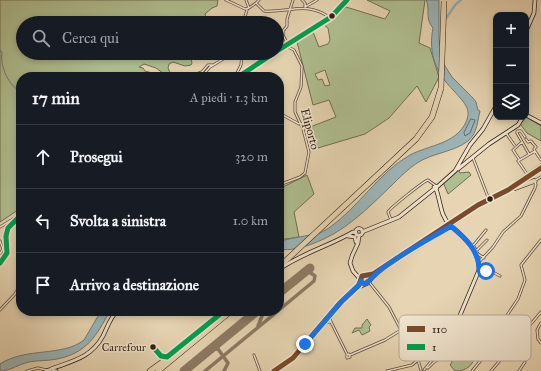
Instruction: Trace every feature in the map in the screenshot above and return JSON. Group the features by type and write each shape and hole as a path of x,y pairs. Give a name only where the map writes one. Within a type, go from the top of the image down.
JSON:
{"highway":[{"path":"284,263 416,139 432,117 440,87 443,0"},
{"path":"157,371 224,316"},
{"path":"157,371 224,316"},
{"path":"150,371 196,338"}],"main road":[{"path":"451,225 489,198 508,190 541,168"},
{"path":"534,182 529,182 528,180 541,168"},
{"path":"513,189 541,168"},
{"path":"278,371 293,361 365,280 482,204 513,189 534,182"},
{"path":"274,371 293,358 365,280"}],"street":[{"path":"226,0 246,10"},
{"path":"246,0 249,8"},
{"path":"245,16 246,10 259,0"},
{"path":"284,31 293,0"},
{"path":"302,0 305,3 305,7"},
{"path":"305,7 317,0"},
{"path":"284,39 286,46 298,37 320,25 347,0"},
{"path":"529,24 532,18 535,0"},
{"path":"256,3 264,11 275,12 305,7 321,11 330,17"},
{"name":"Eliporto","path":"284,183 296,179 305,172 309,152 295,107 301,87 302,66 294,50 286,46"},
{"path":"202,72 208,65 212,65 221,60"},
{"path":"238,72 242,65 242,60"},
{"path":"245,72 262,60"},
{"path":"206,72 212,65"},
{"path":"455,171 493,107"},
{"path":"284,116 300,125"},
{"path":"529,118 541,124"},
{"path":"341,239 406,213 473,156 518,125 522,120"},
{"path":"529,154 517,131 521,131 528,142 531,141 536,147 534,149 541,160"},
{"path":"506,133 515,146"},
{"path":"522,142 515,146 513,151 527,174"},
{"path":"519,160 535,151"},
{"path":"473,156 489,198 509,188 527,174 541,168"},
{"path":"479,262 484,258 503,232 521,216 534,182 541,177"},
{"path":"391,220 388,212 390,208 408,196 425,181 430,181 436,187 441,203 443,217 484,258"},
{"path":"0,227 16,217"},
{"path":"0,263 7,253 5,238 7,231 16,219"},
{"path":"284,265 353,232 357,233 363,230"},
{"path":"472,246 486,230"},
{"path":"357,233 357,242 350,263 356,274 365,280 389,307 399,326"},
{"path":"345,237 350,235 356,238 354,251"},
{"path":"476,251 483,246 487,240"},
{"path":"507,315 515,304 525,280 521,265 541,240"},
{"path":"0,241 3,249 0,254"},
{"path":"460,315 479,270 479,262 472,246"},
{"path":"479,270 485,272 487,269 500,276"},
{"path":"0,310 16,292"},
{"path":"336,311 330,318 331,322 349,354 385,340 399,331"},
{"path":"531,324 541,312"},
{"path":"41,368 47,370 80,359 92,351 98,344 114,316"},
{"path":"323,326 328,322 331,322"},
{"path":"541,323 536,330 538,339 541,343"},
{"path":"254,354 260,371"},
{"path":"387,371 418,361 423,371 432,361"},
{"path":"427,367 428,368 437,361"},
{"path":"472,371 480,361"},
{"path":"491,371 499,361"},
{"path":"519,371 525,362"},
{"path":"27,371 41,368 57,371 62,365"}],"green space":[{"path":"0,0 218,0 217,6 205,14 206,16 16,16 16,60 191,60 192,63 191,65 185,66 173,62 169,64 168,68 170,72 162,72 156,68 144,64 139,67 148,72 16,72 16,211 0,222"},
{"path":"367,0 425,0 419,43 430,48 439,77 426,102 417,86 389,118 365,134 318,148 310,127 336,117 329,100 313,105 296,38 313,32 319,47 328,44 330,40 328,28 324,25 346,7 385,19 390,11","holes":["325,70 330,85 325,86 322,79 318,80 315,74"]},
{"path":"529,119 541,126 541,141 527,133 520,124 523,120"},
{"path":"458,169 460,173 469,172 471,175 448,194 443,182"},
{"path":"307,175 314,194 294,212 299,237 284,239 284,186"},
{"path":"367,319 371,325 369,327 370,331 362,335 359,330 352,333 355,328 362,328 362,325"},
{"path":"473,361 469,367 459,371 455,371 450,365 452,362"}],"water":[{"path":"426,0 439,0 439,40 445,66 452,77 473,98 476,102 478,110 480,111 474,134 462,145 429,157 414,165 355,219 335,233 304,247 284,250 284,240 320,233 329,228 340,220 378,180 399,162 410,155 449,139 462,129 468,117 468,110 438,70 433,55 433,28 428,17"},
{"path":"98,316 107,316 90,342 76,352 57,359 29,362 0,371 0,364 10,359 32,353 66,349 84,340"}],"waterway":[{"path":"444,21 456,4 461,0"},
{"path":"0,50 2,52 2,64 6,75 16,89"}],"taxiway":[{"path":"284,306 314,281 315,276 308,271 304,273"},
{"path":"258,326 262,316"},
{"path":"205,371 272,316"},
{"path":"218,343 218,349 228,363 224,371"},
{"path":"210,349 218,349"}],"runway":[{"path":"284,289 310,268"},
{"path":"184,371 251,316"}],"transit line":[{"name":"1","path":"284,47 331,17 347,0"},
{"name":"1","path":"246,72 264,60"},
{"name":"110","path":"274,371 293,358 339,304 359,285 362,276 373,274 478,205 508,190 541,168"},
{"name":"1","path":"0,263 7,253 6,236 8,228 16,220"},
{"name":"1","path":"153,347 161,356 167,357 218,316"}],"place":[{"name":"Carrefour","path":"153,347"}],"route":[{"path":"305,344 342,301 353,292 361,281 364,284 367,283 370,278 386,267 451,226 469,242 478,259 479,270 484,272 486,271"}]}
